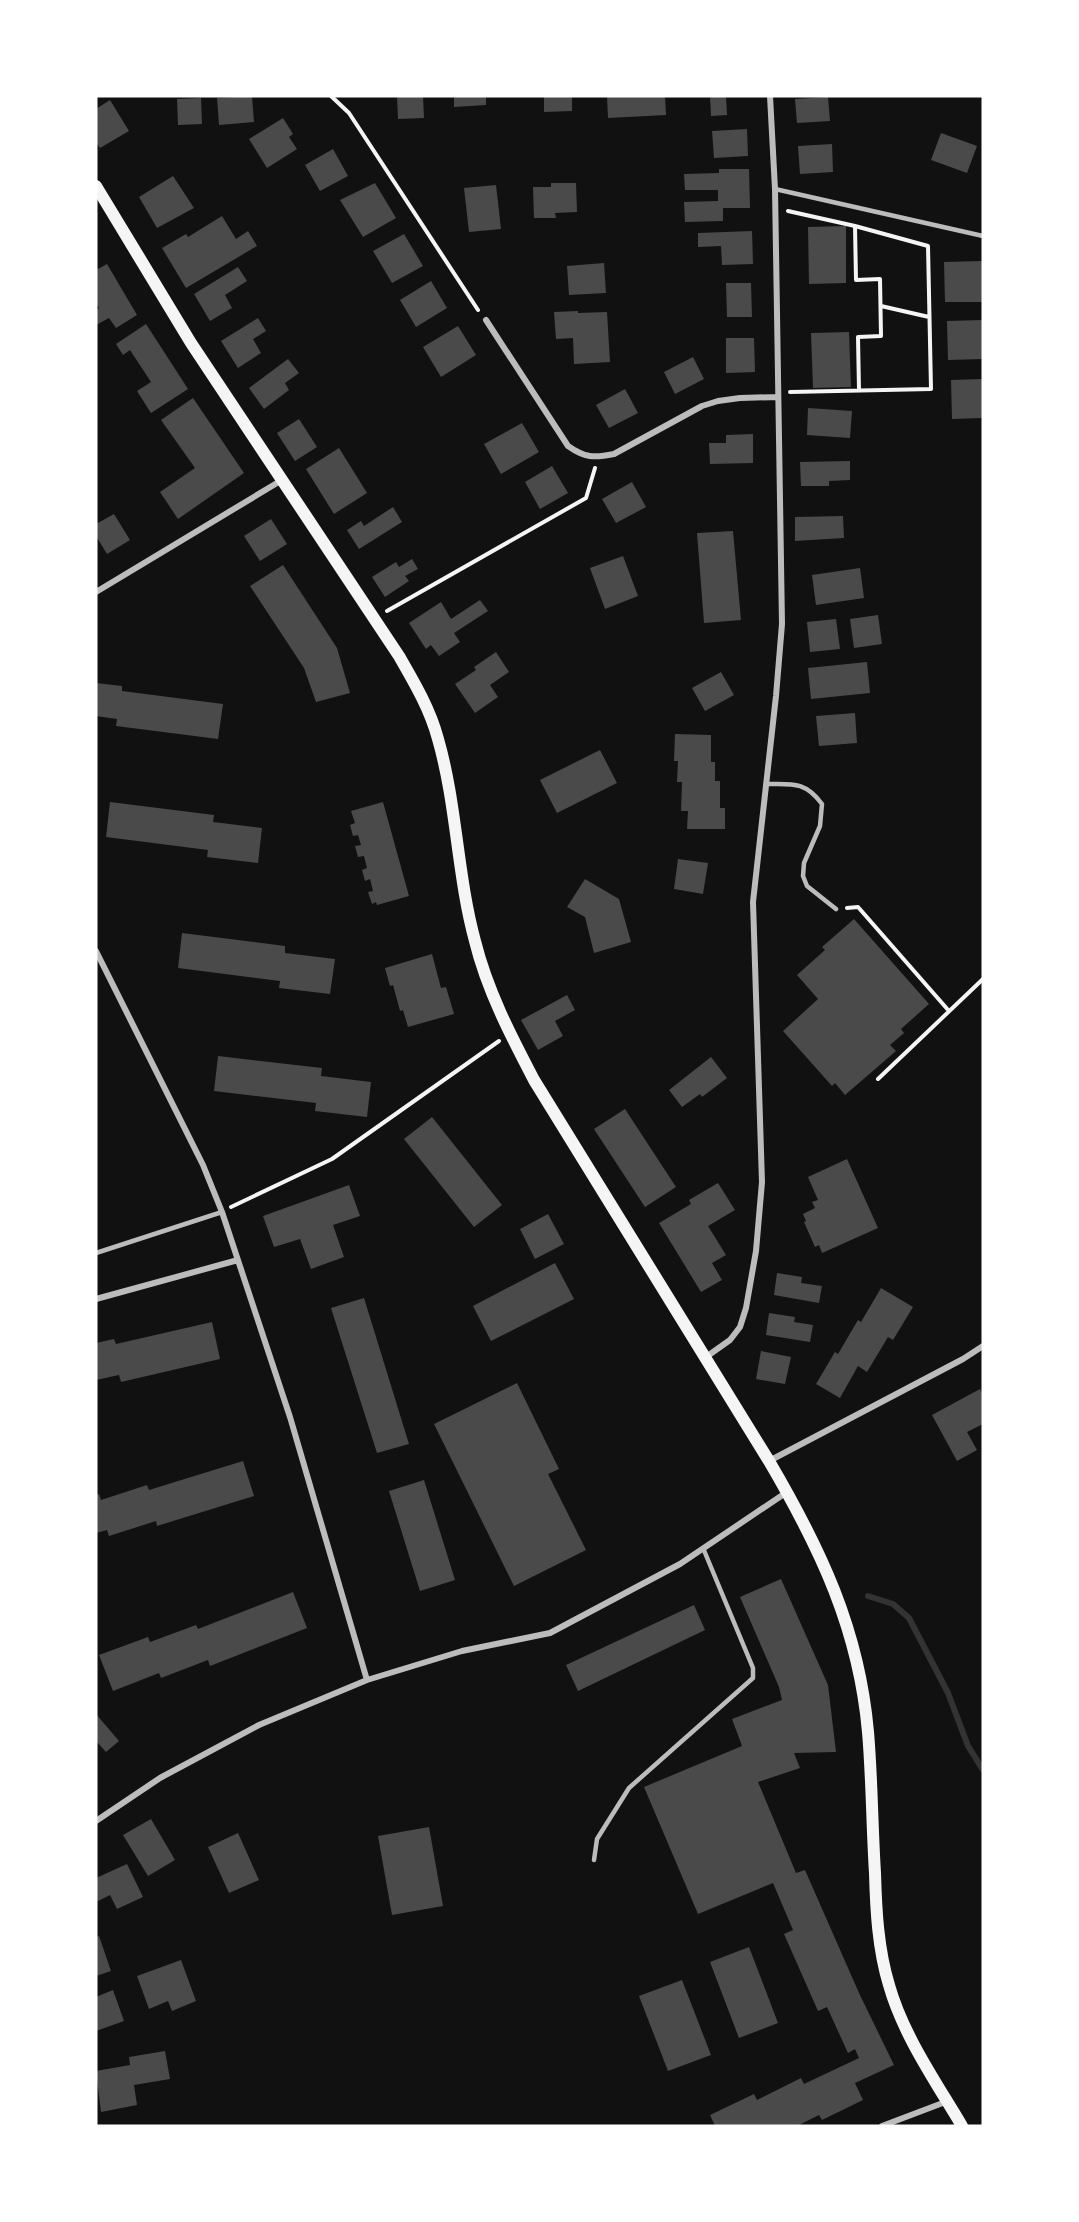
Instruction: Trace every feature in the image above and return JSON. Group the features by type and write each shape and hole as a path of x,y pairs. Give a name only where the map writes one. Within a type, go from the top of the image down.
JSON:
{"main road":[{"path":"96,186 191,343 374,618 420,694 438,737 475,943 492,994 510,1034 534,1080 769,1461 805,1522 828,1571 861,1675 868,1731 877,1926 889,1986 908,2032 962,2126"}],"street":[{"path":"706,1357 730,1340 740,1327 746,1308 756,1251 762,1182 753,902 782,624 776,208 770,96"},
{"path":"486,320 568,446 582,456 599,457 614,454 702,406 718,401 778,395"},
{"path":"96,592 282,480"},
{"path":"96,951 203,1165 222,1212 290,1417 367,1680"},
{"path":"96,1299 238,1260"},
{"path":"769,1461 963,1359 983,1346"},
{"path":"96,1821 160,1778 259,1725 367,1680 462,1651 550,1633 680,1564 787,1492"},
{"path":"882,2126 948,2102"}],"lane":[{"path":"775,189 983,236"},
{"path":"766,784 793,784 806,787 822,804 820,826 804,863 803,876 807,886 836,909"},
{"path":"96,1253 222,1212"},
{"path":"594,1860 597,1839 628,1788 753,1678 753,1668 703,1548"}],"path":[{"path":"331,96 349,113 486,320"},
{"path":"776,208 928,246 930,389 859,390 778,395"},
{"path":"855,226 856,280 880,279 881,306 881,336 858,337 859,390"},
{"path":"881,306 929,317"},
{"path":"374,618 586,498 599,457"},
{"path":"836,909 858,907 949,1011"},
{"path":"878,1079 983,979"},
{"path":"222,1212 332,1159 510,1034"}],"building":[{"path":"252,96 254,122 219,125 217,98"},
{"path":"397,96 423,96 424,118 398,119"},
{"path":"454,96 486,96 486,105 454,107"},
{"path":"544,96 572,96 572,111 544,112"},
{"path":"607,96 665,96 666,115 608,118"},
{"path":"710,96 726,96 727,115 711,116"},
{"path":"828,97 830,121 797,123 795,99"},
{"path":"201,98 202,124 178,125 177,99"},
{"path":"110,100 129,131 100,148 96,142 96,109"},
{"path":"283,118 293,134 289,137 297,149 267,168 249,139"},
{"path":"747,129 748,156 714,158 712,131"},
{"path":"941,133 977,146 967,173 931,160"},
{"path":"832,144 833,172 800,174 798,146"},
{"path":"333,149 348,176 320,191 305,165"},
{"path":"719,169 749,169 750,208 723,208 723,221 685,222 684,202 718,201 718,190 685,190 684,174 719,173"},
{"path":"173,176 194,208 157,228 139,197"},
{"path":"375,183 396,218 363,237 340,200"},
{"path":"551,183 576,183 577,212 555,213 556,218 534,218 533,187 551,187"},
{"path":"496,185 501,229 469,232 464,188"},
{"path":"222,216 236,239 248,231 257,246 186,288 162,248 186,234 188,237"},
{"path":"846,226 846,283 809,284 808,227"},
{"path":"752,231 753,264 722,265 721,246 698,247 698,233"},
{"path":"404,234 423,266 392,283 373,251"},
{"path":"983,261 983,302 945,302 944,262"},
{"path":"604,263 606,293 569,295 567,266"},
{"path":"107,264 137,315 116,328 109,318 96,325 96,310 99,308 96,303 96,270"},
{"path":"238,267 247,281 225,295 232,308 210,321 194,294"},
{"path":"431,281 447,308 416,327 400,300"},
{"path":"726,283 751,283 752,317 727,317"},
{"path":"578,311 578,313 607,312 610,362 574,364 573,338 556,339 554,312"},
{"path":"258,318 266,331 253,339 261,353 238,368 221,341"},
{"path":"983,320 983,359 948,360 947,321"},
{"path":"146,324 188,389 151,413 137,391 151,382 130,350 123,355 116,344"},
{"path":"458,326 476,355 441,377 423,347"},
{"path":"849,332 851,387 813,388 811,333"},
{"path":"726,338 754,338 755,372 726,373"},
{"path":"693,357 704,379 675,394 664,372"},
{"path":"288,359 299,373 285,383 289,390 264,409 249,388"},
{"path":"983,379 983,418 952,419 951,380"},
{"path":"625,389 638,413 609,428 596,405"},
{"path":"193,398 244,473 178,519 160,492 195,468 161,420"},
{"path":"808,408 852,411 850,438 807,435"},
{"path":"299,419 317,447 295,461 277,433"},
{"path":"522,423 539,452 501,474 484,444"},
{"path":"753,434 753,463 710,464 709,443 726,443 726,435"},
{"path":"339,448 367,493 334,514 306,469"},
{"path":"850,461 850,480 829,481 829,486 801,486 800,462"},
{"path":"552,466 568,493 540,509 525,482"},
{"path":"632,482 646,507 616,523 602,499"},
{"path":"393,507 402,522 359,549 347,530 361,521 364,526"},
{"path":"114,514 130,540 107,554 96,536 96,524"},
{"path":"843,516 844,538 795,541 795,517"},
{"path":"271,519 287,544 260,561 244,536"},
{"path":"733,531 741,620 704,623 697,533"},
{"path":"623,556 638,596 605,609 590,568"},
{"path":"412,559 418,569 405,576 409,581 385,597 372,577 396,562 399,567"},
{"path":"283,565 337,648 350,693 316,702 304,668 250,586"},
{"path":"860,568 864,598 816,605 812,575"},
{"path":"480,600 488,611 454,633 460,642 439,656 431,645 426,649 409,623 441,602 451,619"},
{"path":"878,615 882,644 854,648 850,619"},
{"path":"836,619 840,649 810,652 807,622"},
{"path":"496,652 509,672 490,685 498,697 475,713 455,684 476,670 474,667"},
{"path":"867,662 870,693 811,699 808,668"},
{"path":"721,672 734,695 705,711 692,688"},
{"path":"96,683 122,686 122,691 223,704 218,739 116,726 117,719 96,716"},
{"path":"855,713 857,743 819,746 816,716"},
{"path":"675,734 711,735 711,762 715,762 715,781 720,781 720,808 725,808 725,829 687,829 688,811 681,811 682,782 677,782 678,761 674,761"},
{"path":"600,750 617,783 557,813 540,780"},
{"path":"110,802 214,815 213,822 262,828 258,863 207,857 208,850 106,837"},
{"path":"383,802 409,896 377,905 376,902 372,904 368,892 373,891 370,879 365,881 362,870 367,868 364,856 358,857 355,846 361,845 358,835 353,836 350,825 355,823 351,811"},
{"path":"678,859 708,863 703,894 674,889"},
{"path":"585,879 619,899 631,942 594,953 585,917 567,907"},
{"path":"854,919 929,1004 901,1029 904,1033 890,1045 896,1051 845,1095 835,1083 832,1086 783,1031 818,999 797,975 825,950 822,947"},
{"path":"182,933 285,946 285,953 335,959 330,994 279,988 280,981 178,968"},
{"path":"432,954 441,988 446,987 454,1014 408,1027 403,1010 400,1011 393,985 390,986 385,968"},
{"path":"567,995 575,1010 555,1021 563,1036 538,1050 521,1020"},
{"path":"218,1056 322,1068 321,1076 371,1082 367,1117 315,1111 316,1103 214,1091"},
{"path":"711,1057 727,1078 702,1097 700,1094 682,1107 669,1090"},
{"path":"625,1109 676,1187 645,1207 594,1129"},
{"path":"432,1117 502,1205 474,1227 404,1139"},
{"path":"847,1159 878,1228 822,1253 819,1245 815,1247 804,1222 806,1221 803,1214 815,1208 812,1202 818,1200 808,1177"},
{"path":"718,1183 735,1210 708,1226 726,1255 712,1263 722,1280 701,1292 659,1223 691,1204 689,1200"},
{"path":"349,1185 360,1216 333,1225 344,1257 311,1269 300,1239 274,1247 263,1216"},
{"path":"548,1214 564,1244 535,1259 520,1229"},
{"path":"555,1263 574,1299 491,1341 473,1306"},
{"path":"777,1273 802,1277 801,1283 822,1286 819,1303 774,1295"},
{"path":"881,1288 913,1307 893,1340 888,1337 867,1372 858,1366 840,1398 816,1384 835,1352 838,1354 858,1320 861,1322"},
{"path":"364,1298 409,1444 377,1453 331,1308"},
{"path":"769,1313 795,1317 794,1322 813,1325 810,1342 766,1335"},
{"path":"212,1322 220,1359 121,1382 119,1375 96,1380 96,1343 114,1339 116,1344"},
{"path":"761,1351 791,1357 785,1384 756,1379"},
{"path":"517,1383 559,1469 548,1474 586,1550 514,1586 434,1424"},
{"path":"980,1389 983,1395 983,1424 967,1432 977,1450 957,1461 932,1415"},
{"path":"243,1461 254,1496 157,1526 156,1521 109,1536 107,1530 96,1533 96,1495 99,1494 101,1500 147,1485 149,1490"},
{"path":"424,1480 455,1580 420,1591 389,1491"},
{"path":"781,1579 828,1685 836,1752 794,1753 800,1768 758,1782 796,1873 805,1870 859,1993 894,2065 855,2083 863,2100 822,2120 819,2115 797,2126 715,2126 710,2115 754,2094 757,2100 801,2078 804,2084 859,2058 855,2049 848,2053 827,2007 818,2011 784,1934 793,1930 773,1883 698,1914 644,1787 742,1746 732,1719 782,1700 779,1687 740,1597"},
{"path":"293,1592 307,1628 210,1666 208,1660 161,1678 159,1673 113,1691 99,1655 148,1637 150,1642 196,1625 198,1629"},
{"path":"694,1605 705,1630 578,1691 566,1665"},
{"path":"96,1714 119,1741 106,1752 96,1741"},
{"path":"151,1819 175,1860 148,1876 123,1835"},
{"path":"429,1827 443,1906 392,1915 378,1836"},
{"path":"238,1833 259,1880 229,1893 208,1847"},
{"path":"127,1864 143,1897 117,1909 110,1895 96,1902 96,1878"},
{"path":"99,1936 111,1971 96,1976 96,1937"},
{"path":"749,1947 778,2023 739,2038 710,1962"},
{"path":"181,1960 196,2001 172,2011 168,2001 149,2009 137,1976"},
{"path":"682,1980 711,2055 668,2071 639,1996"},
{"path":"113,1990 124,2021 96,2031 96,1997"},
{"path":"165,2051 170,2079 134,2085 137,2105 101,2112 96,2071 130,2065 129,2057"}],"waterway":[{"path":"868,1596 893,1604 909,1618 948,1693 968,1746 983,1770"}]}
